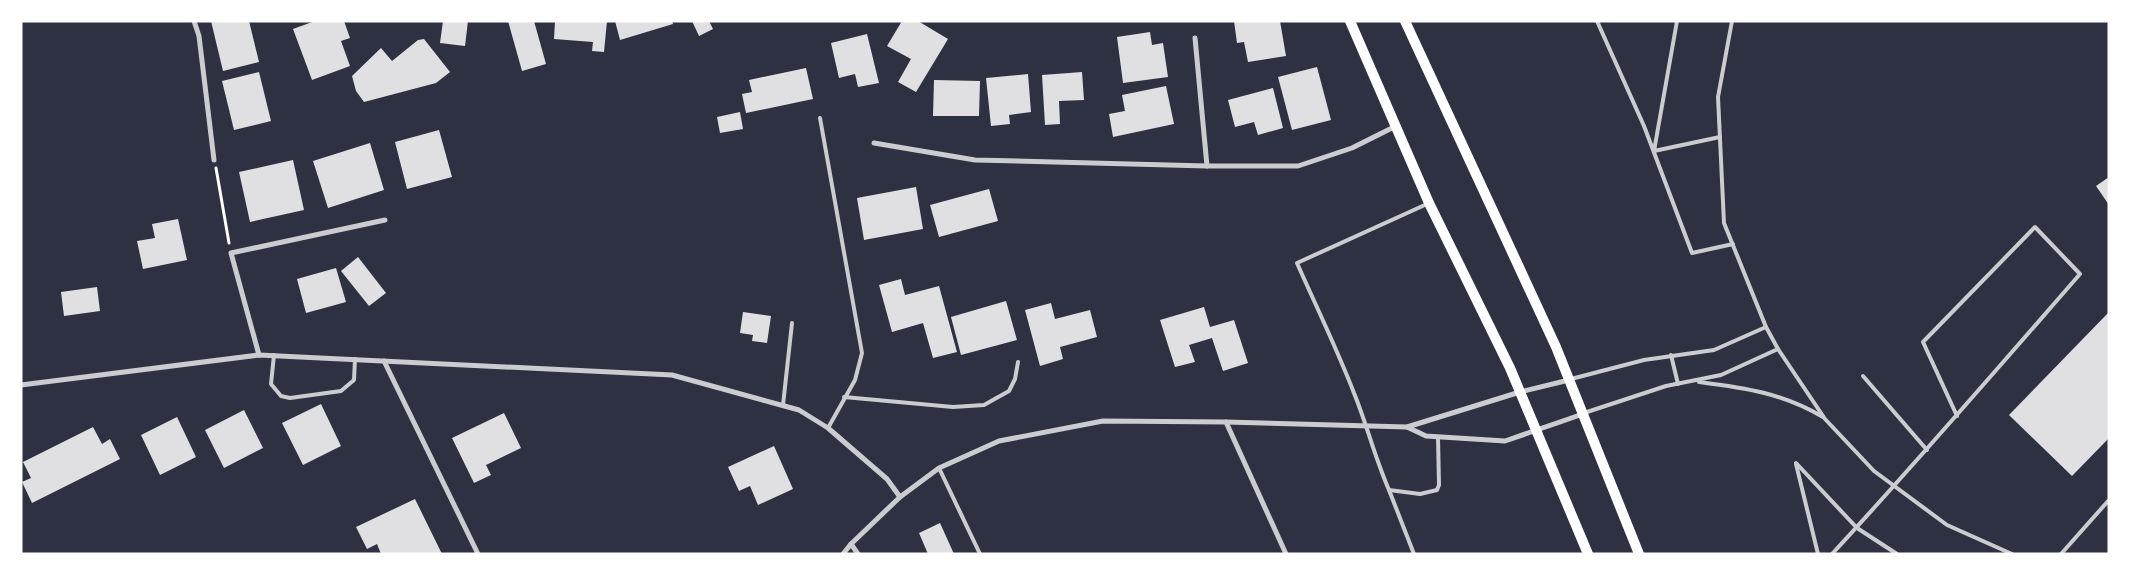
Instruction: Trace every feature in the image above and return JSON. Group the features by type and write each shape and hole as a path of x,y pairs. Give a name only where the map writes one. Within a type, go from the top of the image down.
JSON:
{"main road":[{"path":"1350,21 1429,203 1510,368 1588,554"},
{"path":"1405,21 1569,380 1639,554"}],"street":[{"path":"194,21 199,36 214,160"},
{"path":"1195,38 1207,166"},
{"path":"874,143 975,160 1207,166 1298,166 1352,148 1396,125"},
{"path":"259,354 230,253 385,220"},
{"path":"21,385 259,354 672,375 799,410 828,428 887,479 900,497"},
{"path":"384,361 478,554"},
{"path":"843,554 900,497 939,468 999,441 1103,422 1226,422 1407,427 1520,392 1569,380"},
{"path":"1407,427 1426,436 1505,441 1583,414"},
{"path":"1226,422 1286,554"},
{"path":"851,544 858,554"}],"lane":[{"path":"1597,21 1654,151 1692,253 1733,244"},
{"path":"1654,151 1677,21"},
{"path":"1732,21 1718,97 1724,223 1766,327 1778,349 1825,418 1874,471 1947,525 2012,554"},
{"path":"820,118 862,353 855,380 828,428"},
{"path":"1654,151 1720,137"},
{"path":"1414,554 1378,464 1354,391 1297,262 1429,203"},
{"path":"1832,554 1895,487 1957,416 2080,274 2035,227 1923,342 1957,416"},
{"path":"783,405 792,323"},
{"path":"1569,380 1644,360 1714,350 1766,327"},
{"path":"1583,414 1636,395 1722,375 1778,349"},
{"path":"274,355 271,384 281,396 290,398 341,392 354,380 355,359"},
{"path":"1671,355 1678,384"},
{"path":"844,397 953,407 984,404 1009,391 1016,379 1018,362"},
{"path":"1863,376 1927,450"},
{"path":"1695,381 1759,390 1802,405 1825,418"},
{"path":"1390,490 1420,494 1437,490 1440,485 1438,437"},
{"path":"1818,554 1796,463 1856,528 1897,554"},
{"path":"939,468 980,554"},
{"path":"2062,554 2109,500"}],"path":[{"path":"214,160 230,253"}],"building":[{"path":"211,21 249,21 259,62 223,71"},
{"path":"315,21 344,21 350,38 341,41 350,66 312,80 293,29"},
{"path":"443,21 468,21 465,46 440,43"},
{"path":"508,21 534,21 546,64 522,71"},
{"path":"555,21 607,21 604,52 592,51 593,42 554,39"},
{"path":"615,21 672,21 673,24 620,40"},
{"path":"692,21 709,21 713,29 699,36"},
{"path":"902,21 918,21 948,39 916,92 898,82 911,59 887,46"},
{"path":"1234,21 1280,21 1286,56 1248,62 1244,42 1237,43"},
{"path":"1150,32 1152,45 1163,43 1168,77 1123,83 1117,37"},
{"path":"867,34 879,83 858,87 855,74 839,78 831,43"},
{"path":"424,39 450,72 436,83 364,102 356,91 352,76 381,48 392,61 418,40"},
{"path":"1317,67 1331,120 1292,130 1278,77"},
{"path":"806,68 813,99 746,113 742,94 752,92 749,80"},
{"path":"259,72 271,121 234,130 222,81"},
{"path":"1082,72 1084,100 1059,101 1060,124 1045,125 1042,75"},
{"path":"1028,74 1031,112 1009,115 1010,124 991,126 986,78"},
{"path":"934,80 980,81 979,116 933,116"},
{"path":"1166,86 1174,124 1113,137 1109,114 1125,111 1122,95"},
{"path":"1273,88 1283,128 1258,135 1254,122 1235,127 1228,100"},
{"path":"740,112 743,129 720,133 717,117"},
{"path":"439,130 452,177 407,189 395,142"},
{"path":"370,143 384,190 328,208 313,161"},
{"path":"293,160 304,210 250,222 239,172"},
{"path":"2109,177 2109,205 2096,186"},
{"path":"916,187 923,229 864,240 857,198"},
{"path":"989,189 998,221 939,237 930,205"},
{"path":"178,219 187,260 143,269 137,241 155,238 152,224"},
{"path":"358,257 386,293 369,306 341,271"},
{"path":"336,268 346,302 306,313 297,279"},
{"path":"901,279 905,295 939,286 957,352 933,358 923,323 892,332 879,285"},
{"path":"97,287 100,311 64,316 61,292"},
{"path":"1006,301 1017,340 961,355 951,317"},
{"path":"1051,303 1055,319 1090,310 1097,337 1060,347 1063,359 1040,366 1025,310"},
{"path":"1204,307 1210,327 1234,320 1248,363 1223,371 1212,338 1189,345 1195,362 1175,367 1160,320"},
{"path":"743,312 771,316 767,343 752,341 753,335 740,333"},
{"path":"2109,312 2109,438 2072,476 2009,415"},
{"path":"321,404 341,446 303,465 282,423"},
{"path":"244,410 263,448 224,468 205,430"},
{"path":"504,413 521,448 486,465 491,475 474,483 452,438"},
{"path":"177,417 196,457 160,475 141,435"},
{"path":"93,427 102,444 110,439 120,459 32,503 22,482 31,478 23,462"},
{"path":"774,446 793,489 758,505 750,486 739,491 728,467"},
{"path":"415,499 442,554 381,554 377,544 367,549 356,527"},
{"path":"940,523 954,554 928,554 919,533"}]}
